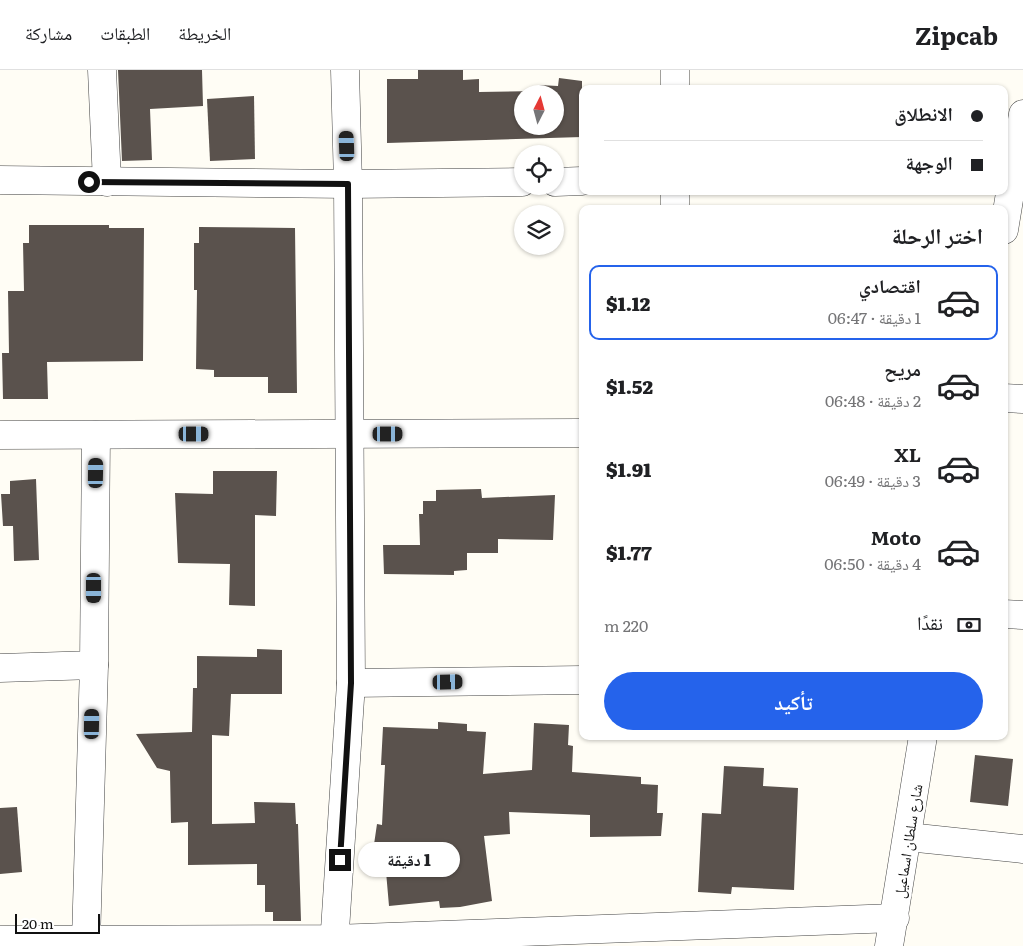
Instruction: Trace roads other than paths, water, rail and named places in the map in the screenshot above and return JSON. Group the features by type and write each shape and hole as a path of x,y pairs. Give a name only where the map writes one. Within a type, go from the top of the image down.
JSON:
{"street":[{"path":"102,70 107,182"},
{"path":"334,942 351,683 348,184 345,70"},
{"path":"674,70 675,85"},
{"path":"1008,206 1023,114"},
{"path":"0,180 348,184 514,182"},
{"path":"564,182 579,182"},
{"path":"1008,398 1023,399"},
{"path":"0,435 579,433"},
{"path":"86,941 94,665 96,435"},
{"path":"1008,614 1023,616"},
{"path":"0,668 94,665"},
{"path":"351,683 579,680"},
{"name":"شارع سلطان اسماعيل","path":"889,946 922,740"},
{"path":"908,837 1023,849"},
{"path":"0,940 334,942 895,918"}]}
